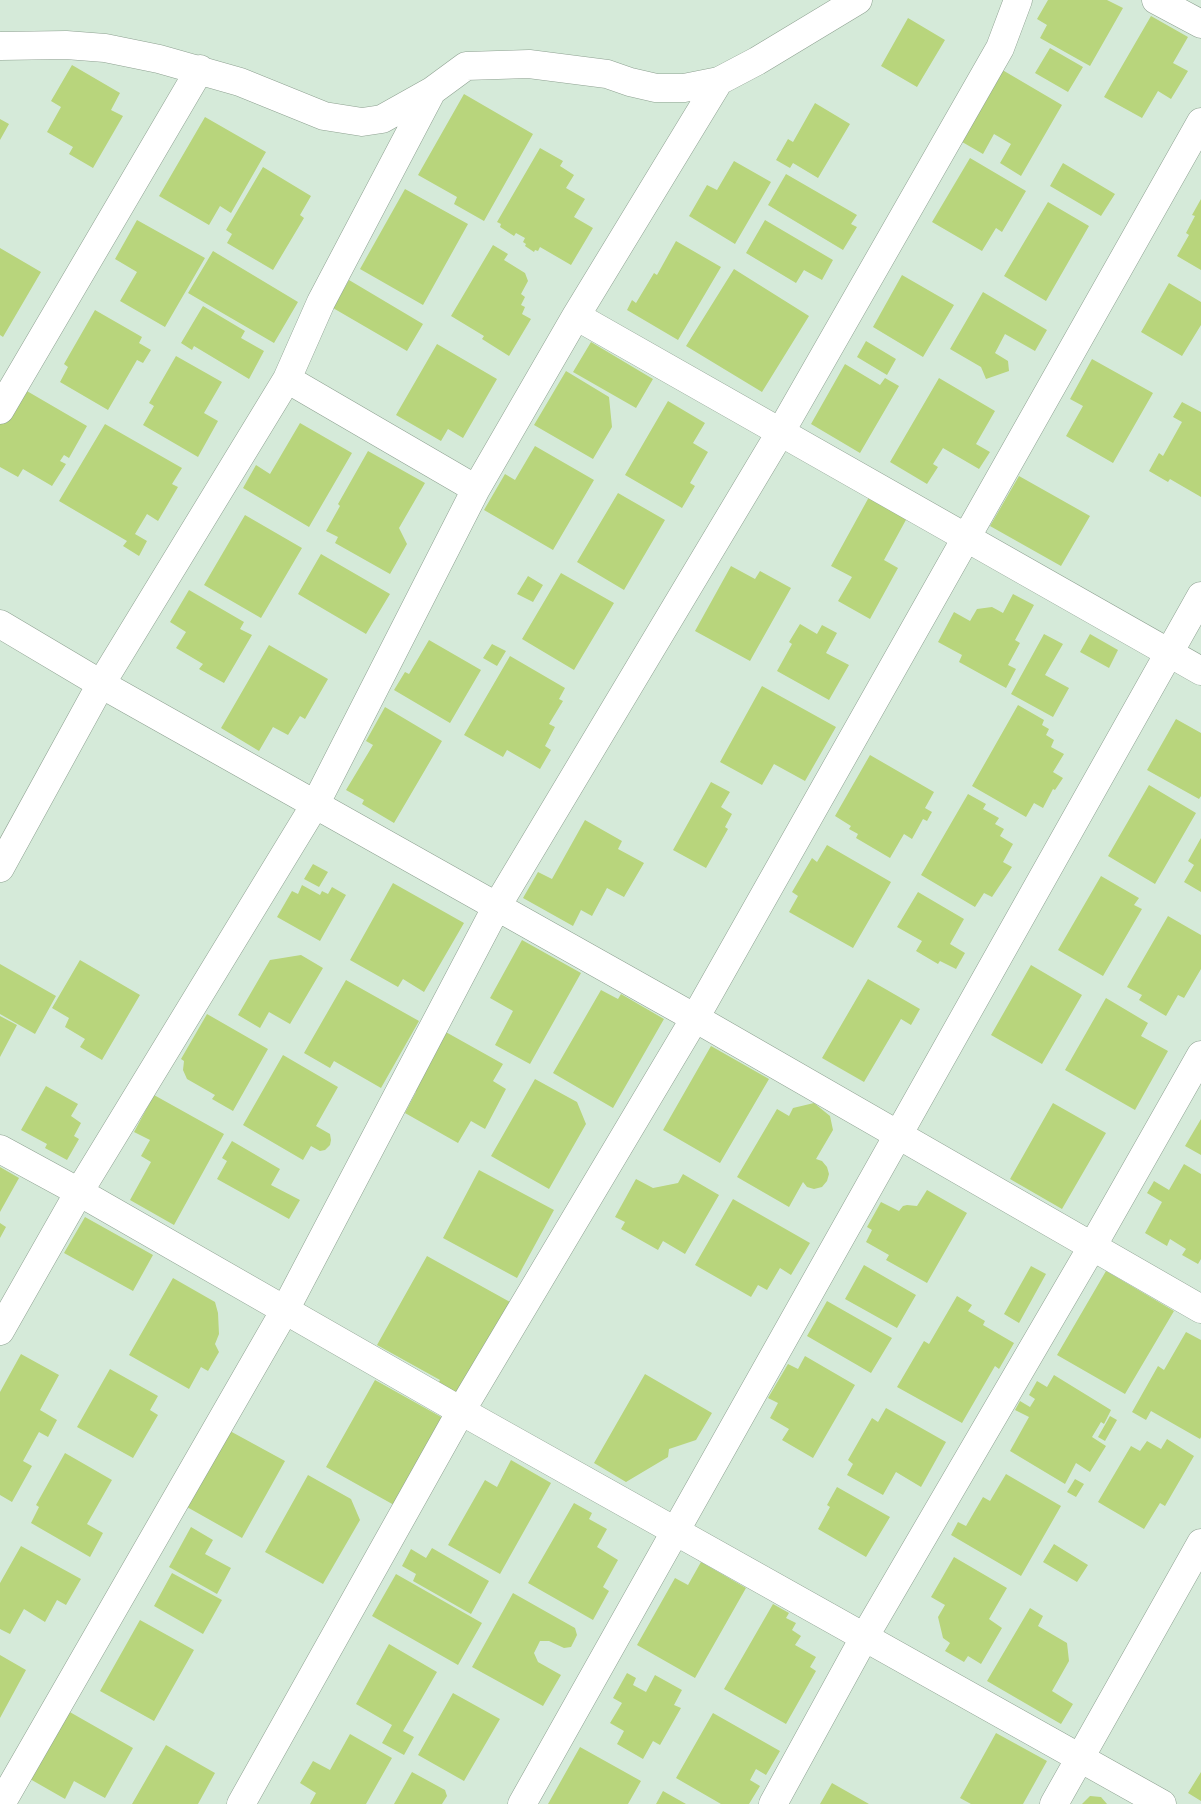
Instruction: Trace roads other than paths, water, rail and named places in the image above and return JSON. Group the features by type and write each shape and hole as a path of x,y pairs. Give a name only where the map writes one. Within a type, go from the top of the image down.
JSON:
{"street":[{"path":"0,46 66,45 105,48 159,59 200,69 240,82 324,116 362,122 382,119 432,91 466,66 529,64 607,74 656,88 684,88 719,81 757,61 858,0"},
{"path":"7,1799 284,1310 498,906 780,433 1000,48 1018,0"},
{"path":"1156,0 1201,24"},
{"path":"0,410 200,69"},
{"path":"0,1331 79,1192 316,803 476,489 576,316 719,81"},
{"path":"0,868 101,684 287,379 321,302 432,91"},
{"path":"241,1804 460,1411 695,1018 1201,122"},
{"path":"576,316 1201,671"},
{"path":"287,379 476,489"},
{"path":"522,1804 1201,596"},
{"path":"0,624 101,684 316,803 695,1018 1201,1309"},
{"path":"773,1804 865,1636 1092,1247 1201,1055"},
{"path":"0,1149 79,1192 460,1411 865,1636 1162,1804"},
{"path":"1054,1804 1201,1543"}]}
